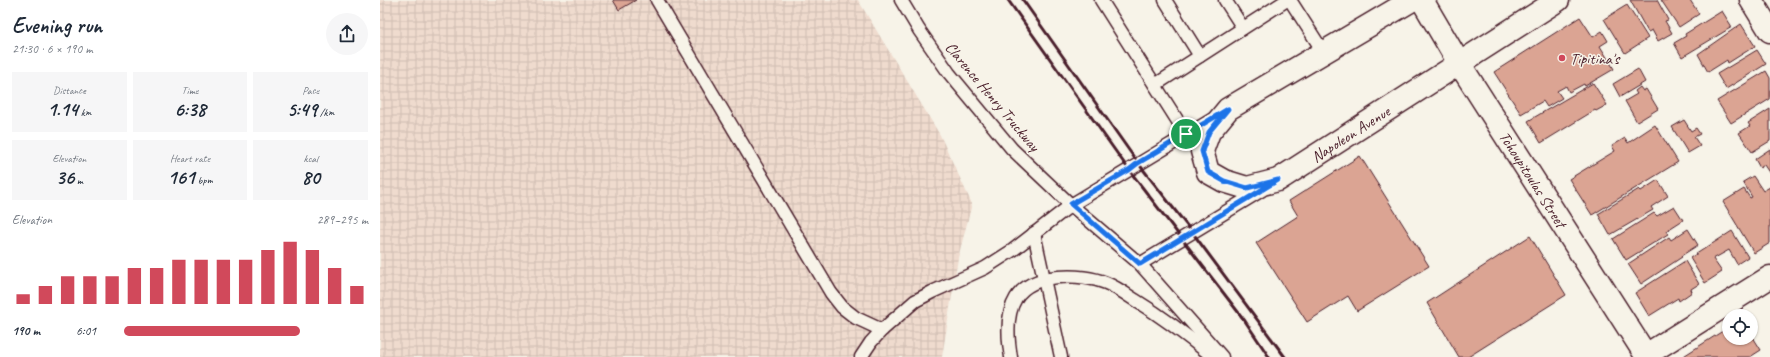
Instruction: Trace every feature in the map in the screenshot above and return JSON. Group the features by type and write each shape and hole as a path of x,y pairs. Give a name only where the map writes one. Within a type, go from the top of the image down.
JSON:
{"street":[{"path":"1278,180 1247,188 1224,181 1208,172 1202,151 1209,132 1228,109 1412,0"},
{"name":"Tchoupitoulas Street","path":"1422,0 1459,63 1646,356"},
{"name":"Napoleon Avenue","path":"1278,180 1558,0"},
{"path":"1750,0 1770,31"},
{"path":"1646,356 1770,276"}],"lane":[{"path":"657,0 830,293 842,307 856,318 882,330"},
{"name":"Clarence Henry Truckway","path":"901,0 919,30 949,73 1012,149 1071,204 1140,264 1222,357"},
{"path":"1101,0 1186,134"},
{"path":"1165,0 1200,56"},
{"path":"1225,0 1243,28"},
{"path":"1155,85 1288,0 1324,52"},
{"path":"861,357 871,342 882,330 915,302 932,292 985,268 1014,250 1071,204 1228,109"},
{"name":"Napoleon Avenue","path":"1140,264 1278,180"},
{"path":"1034,233 1061,357"},
{"path":"1011,357 1008,335 1016,298 1025,288 1045,280 1075,276 1106,283 1153,311 1188,336 1213,357"}],"shaded area":[{"path":"380,0 858,0 940,135 972,204 958,258 942,357 380,357"}],"building":[{"path":"613,0 636,0 619,10"},
{"path":"1630,0 1657,0 1668,20 1665,21 1672,33 1658,41 1652,30 1648,32"},
{"path":"1661,0 1690,0 1699,14 1679,27"},
{"path":"1627,5 1648,38 1625,53 1604,19"},
{"path":"1722,11 1732,27 1682,57 1674,43 1686,36 1685,34"},
{"name":"Tipitina's","path":"1580,17 1593,37 1602,31 1608,41 1600,46 1614,69 1585,86 1584,84 1569,92 1566,86 1557,91 1562,98 1547,107 1543,101 1521,114 1494,72"},
{"path":"1741,24 1755,46 1728,63 1727,60 1708,72 1698,54"},
{"path":"1757,50 1766,64 1726,89 1717,74"},
{"path":"1638,69 1645,82 1620,97 1613,84"},
{"path":"1766,71 1770,78 1770,99 1731,123 1717,101"},
{"path":"1593,83 1607,105 1596,111 1595,110 1541,143 1528,121"},
{"path":"1640,87 1643,91 1646,89 1658,109 1637,122 1625,101 1637,94 1635,91"},
{"path":"1770,109 1770,141 1752,152 1739,133 1750,126 1748,123"},
{"path":"1684,120 1691,131 1696,128 1700,134 1694,137 1700,146 1688,153 1672,127"},
{"path":"1655,125 1678,162 1592,215 1569,179 1615,151 1612,146 1625,138 1628,143"},
{"path":"1770,149 1770,174 1764,165 1760,168 1755,159"},
{"path":"1360,156 1429,266 1357,311 1348,296 1307,322 1256,243 1298,216 1289,201"},
{"path":"1753,176 1763,191 1770,187 1770,243 1754,253 1723,202 1744,189 1750,198 1752,197 1743,182"},
{"path":"1658,180 1668,196 1651,207 1653,210 1610,235 1598,214 1639,189 1641,191"},
{"path":"1674,206 1683,220 1666,231 1668,234 1626,260 1613,239 1654,213 1657,216"},
{"path":"1688,229 1698,245 1641,284 1628,264 1669,237 1671,240"},
{"path":"1732,231 1748,257 1737,264 1729,250 1713,259 1722,272 1705,283 1690,258"},
{"path":"1530,236 1566,295 1468,357 1459,357 1427,303"},
{"path":"1685,261 1699,284 1691,289 1692,292 1679,301 1678,298 1649,316 1635,293"},
{"path":"1722,331 1722,345 1758,345 1761,350 1750,357 1682,357"}],"railway":[{"path":"1008,0 1129,170 1245,321 1269,357"},
{"path":"1023,0 1138,163 1192,232 1285,357"}],"place":[{"name":"Tipitina's","path":"1562,58"}],"route":[{"path":"1228,109 1209,132 1202,151 1208,172 1224,181 1247,188 1278,180 1140,264 1071,204 1186,134 1228,109"}]}
